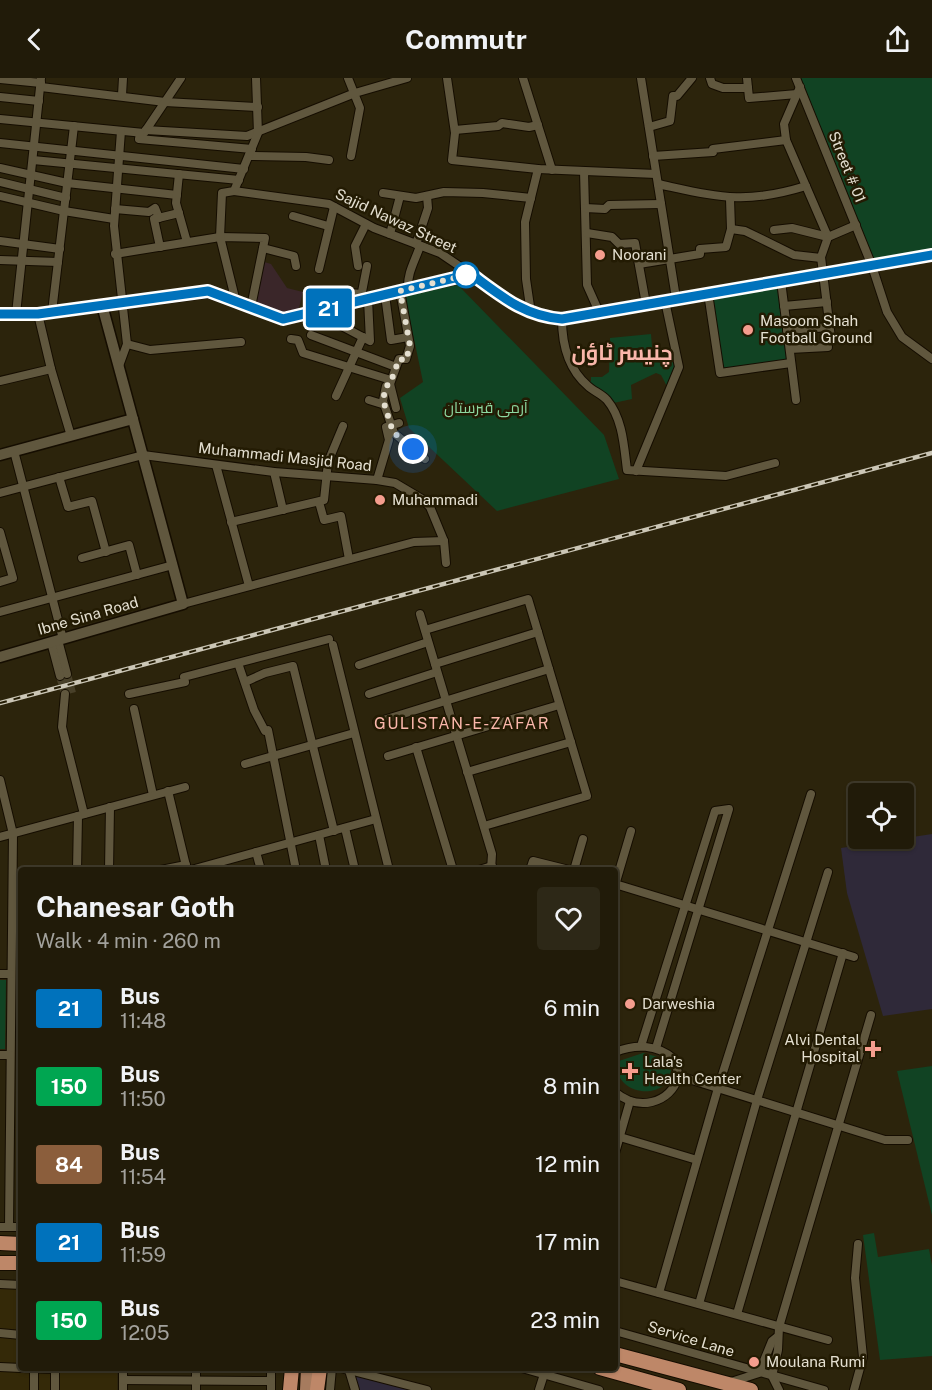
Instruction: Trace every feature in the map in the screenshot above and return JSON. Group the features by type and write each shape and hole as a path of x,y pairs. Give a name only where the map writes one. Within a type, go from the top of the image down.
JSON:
{"highway":[{"path":"0,1243 18,1244"},
{"path":"0,1263 18,1263"},
{"path":"618,1355 751,1390"},
{"path":"290,1390 292,1371"},
{"path":"317,1390 320,1371"},
{"path":"611,1371 679,1390"}],"main road":[{"path":"297,1390 298,1371"},
{"path":"307,1390 308,1371"}],"street":[{"path":"122,95 123,78"},
{"path":"181,78 139,139 329,160"},
{"path":"236,302 220,237 222,193 234,191 258,133 255,78"},
{"path":"348,78 360,108 351,156"},
{"path":"0,119 121,131 248,136 355,93 406,78"},
{"path":"447,78 455,130 452,160 657,179 730,199 772,196 806,186"},
{"path":"523,78 552,170"},
{"path":"636,471 679,367 670,300 669,258 641,78"},
{"path":"649,127 670,121 673,96 677,96 692,78"},
{"path":"710,78 712,84 723,88 748,88"},
{"path":"747,78 749,98 798,91"},
{"name":"Street # 01","path":"796,78 798,91 856,225 887,312 902,338 932,359"},
{"path":"0,79 165,102 258,107"},
{"path":"16,314 41,83"},
{"path":"790,349 829,343 830,327 825,274 821,258 828,237 786,140 784,124 798,91"},
{"path":"0,97 39,101"},
{"path":"455,130 498,126 502,123 530,127 538,125"},
{"path":"52,312 74,126"},
{"path":"119,366 127,344 115,254 114,219 121,131"},
{"path":"653,156 714,152 713,149 786,140"},
{"path":"0,143 119,158 243,169"},
{"path":"33,160 239,180"},
{"path":"0,168 68,183 177,195"},
{"path":"531,313 525,222 537,169"},
{"path":"584,171 587,285 599,312"},
{"path":"179,174 177,195 179,213 187,242"},
{"path":"0,182 66,198"},
{"name":"Sajid Nawaz Street","path":"234,191 334,207 366,224 440,253 471,274"},
{"path":"383,194 416,198 444,192 483,193 531,198"},
{"path":"0,196 64,211 114,219"},
{"path":"390,234 400,196"},
{"path":"369,400 382,404 386,386 390,382 399,359 406,360 410,346 404,290 407,276 414,266 425,220 427,196"},
{"path":"639,264 700,254 700,249 726,247 731,229 730,199"},
{"path":"585,208 605,209 609,205 661,204"},
{"path":"318,269 334,207"},
{"path":"115,209 149,212 155,208 159,218"},
{"path":"160,247 154,219 179,213"},
{"path":"293,216 328,226"},
{"path":"334,307 338,324 371,341 364,298 362,266 355,246 366,224"},
{"path":"774,230 792,228 828,237 856,225"},
{"path":"731,229 745,231 794,255 821,258"},
{"path":"586,233 612,237 619,244 635,243 646,304"},
{"path":"115,254 220,237 265,238 251,308"},
{"path":"0,240 60,249"},
{"path":"263,248 294,256 296,266"},
{"path":"0,314 38,314 208,291 283,319 471,274 509,301 539,317 562,319 932,255"},
{"path":"0,260 58,262"},
{"path":"781,281 796,400"},
{"path":"310,290 364,298"},
{"path":"708,293 720,373 791,363"},
{"path":"385,295 391,340 408,337"},
{"path":"784,306 827,302"},
{"path":"102,305 183,604 414,542 444,541"},
{"path":"38,314 51,369 71,435"},
{"path":"562,319 565,350 570,363 587,386 606,399 621,429 627,470 726,476 776,463"},
{"path":"787,330 830,327"},
{"path":"311,335 396,367"},
{"path":"336,396 363,337"},
{"path":"291,339 298,340 303,353 390,382"},
{"path":"127,344 150,350 241,342"},
{"path":"0,381 51,369"},
{"path":"390,382 396,408"},
{"path":"383,400 395,425 394,433 424,459"},
{"path":"0,455 133,419"},
{"path":"377,480 388,440 386,427 395,425"},
{"path":"231,522 324,500 330,455 343,426"},
{"path":"14,451 52,598 64,675"},
{"path":"0,493 143,455"},
{"name":"Muhammadi Masjid Road","path":"143,455 274,472 327,474 395,483 422,499 430,507 444,541 446,563"},
{"path":"216,465 249,586"},
{"path":"274,472 283,510"},
{"path":"59,477 68,507 92,501 106,552"},
{"path":"319,502 324,520 341,516 349,559"},
{"path":"0,532 13,578 0,582"},
{"path":"82,558 129,545 138,575"},
{"path":"0,612 173,565"},
{"path":"425,630 528,599 538,632 587,796 484,826"},
{"name":"Ibne Sina Road","path":"0,657 183,604"},
{"path":"420,614 492,854 492,867"},
{"path":"369,694 538,632"},
{"path":"129,694 186,682 184,677 238,663 331,642 388,867"},
{"path":"359,665 428,642"},
{"path":"238,663 254,710 265,731 268,730 295,867"},
{"path":"245,682 265,673 293,666 334,831"},
{"path":"377,722 549,669"},
{"path":"68,694 62,727 81,815 77,867"},
{"path":"388,756 559,705"},
{"path":"134,709 153,795"},
{"path":"245,764 354,733"},
{"path":"468,772 571,742"},
{"path":"416,747 452,867"},
{"path":"0,780 13,834 10,1055 4,1227"},
{"path":"0,837 185,787"},
{"path":"168,791 188,867"},
{"path":"659,1293 718,1088 811,794"},
{"path":"109,867 110,807"},
{"path":"640,1047 715,811 729,809 657,1048"},
{"path":"192,867 376,819"},
{"path":"345,828 354,867"},
{"path":"618,874 631,831"},
{"path":"319,835 325,867"},
{"path":"572,867 583,838"},
{"path":"256,852 260,867"},
{"path":"531,867 533,861 558,867"},
{"path":"699,1304 757,1100 828,872"},
{"path":"618,885 854,957"},
{"path":"736,1314 843,953"},
{"path":"0,974 11,974"},
{"path":"11,1010 18,1011"},
{"path":"725,1383 759,1372 772,1341 777,1337 871,1015"},
{"path":"618,1051 640,1047 657,1048 674,1059 679,1076 675,1086 661,1099 650,1103 630,1101 618,1094"},
{"path":"0,1055 10,1055"},
{"path":"679,1076 885,1140 908,1140"},
{"path":"618,1143 630,1101"},
{"path":"620,1137 697,1160"},
{"path":"854,1390 863,1357 855,1278 858,1244"},
{"path":"618,1282 828,1340"},
{"path":"0,1284 18,1285"},
{"name":"Service Lane","path":"618,1332 824,1389"},
{"path":"0,1334 18,1335"},
{"path":"777,1337 780,1342 772,1376 779,1390"},
{"path":"0,1367 18,1368"},
{"path":"34,1371 34,1390"},
{"path":"55,1371 55,1390"},
{"path":"123,1371 123,1390"},
{"path":"196,1371 196,1390"},
{"path":"330,1390 332,1371"},
{"path":"346,1371 356,1390"},
{"path":"352,1371 408,1388 427,1390"},
{"path":"539,1390 545,1371 599,1390"},
{"path":"123,1380 196,1380 271,1386"}],"shaded area":[{"path":"261,261 271,264 287,288 303,292 297,316 251,307"},
{"path":"932,834 932,1009 883,1016 847,893 841,848 914,849 914,837"},
{"path":"0,1286 18,1288 18,1371 117,1371 117,1390 0,1390"},
{"path":"349,1371 408,1385 407,1390 355,1390"}],"green space":[{"path":"796,78 932,78 932,255 872,266"},
{"name":"آرمی قبرستان","path":"458,285 604,435 619,479 497,511 409,428 400,398 423,382 405,296"},
{"name":"Masoom Shah Football Ground","path":"778,287 787,361 720,372 709,298"},
{"path":"651,334 653,359 677,358 670,392 661,375 656,373 631,385 632,399 609,404 585,383 591,381 591,377 602,377 609,372 610,338"},
{"path":"0,980 6,980 5,1049 0,1049"},
{"path":"643,1053 662,1058 671,1070 668,1080 661,1087 652,1091 642,1091 632,1089 624,1083 618,1074 618,1061"},
{"path":"932,1066 932,1215 897,1071"},
{"path":"874,1233 878,1257 929,1249 932,1265 932,1356 880,1360 863,1235"}],"tunnel":[{"path":"67,674 72,693"},
{"path":"60,676 65,694"}],"railway":[{"path":"0,703 932,453"}],"bus line":[{"name":"21","path":"0,314 38,314 208,291 283,319 471,274 509,301 539,317 562,319 932,255"}],"place":[{"name":"Noorani","path":"600,255"},
{"name":"Masoom Shah Football Ground","path":"748,330"},
{"name":"Muhammadi","path":"380,500"},
{"name":"Darweshia","path":"630,1004"},
{"name":"Alvi Dental Hospital","path":"873,1049"},
{"name":"Lala's Health Center","path":"630,1071"},
{"name":"Moulana Rumi","path":"754,1362"}],"district":[{"name":"چنیسر ٹاؤن","path":"622,353"},
{"name":"GULISTAN-E-ZAFAR","path":"462,723"}],"route":[{"path":"413,449 394,433 383,400 386,386 390,384 399,359 406,360 410,346 400,291 471,274 466,275"}]}
